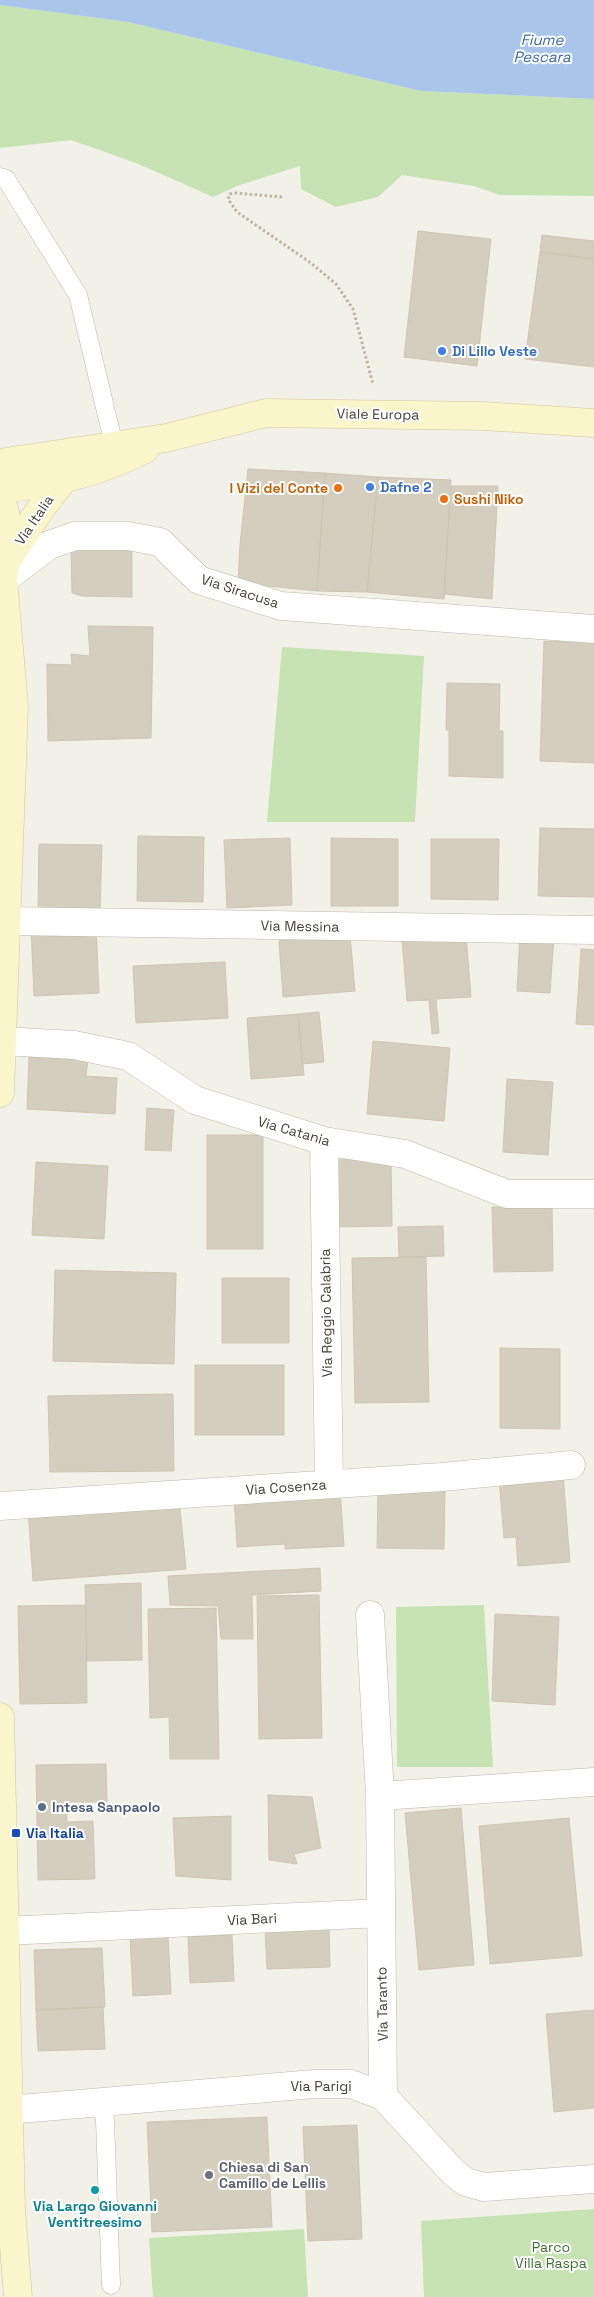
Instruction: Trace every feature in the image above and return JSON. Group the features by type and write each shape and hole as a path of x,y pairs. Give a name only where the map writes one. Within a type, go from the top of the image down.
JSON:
{"main road":[{"name":"Viale Europa","path":"0,488 63,480 112,455 227,421 266,413 484,416 594,423"},
{"name":"Viale Europa","path":"0,478 10,468 11,462 112,455"},
{"name":"Via Italia","path":"3,571 41,508 63,480"},
{"name":"Via Italia","path":"0,499 6,519 3,571 14,706 5,809 0,1093"},
{"path":"0,1717 2,1886 5,1931 11,2209 18,2297"}],"street":[{"name":"Via Siracusa","path":"3,571 49,544 75,536 128,536 160,542 199,580 281,606 594,629"},
{"name":"Via Messina","path":"4,934 594,930"},
{"name":"Via Catania","path":"2,1041 74,1045 128,1056 196,1100 324,1141 405,1154 508,1194 594,1194"},
{"name":"Via Reggio Calabria","path":"324,1141 329,1484"},
{"name":"Via Cosenza","path":"0,1506 442,1477 571,1464"},
{"path":"370,1615 380,1796 381,1913"},
{"path":"380,1796 594,1782"},
{"name":"Via Bari","path":"5,1931 381,1913"},
{"name":"Via Taranto","path":"381,1913 383,2096"},
{"name":"Via Parigi","path":"8,2110 314,2084 351,2084 383,2096 454,2173 466,2182 484,2187 594,2179"}],"lane":[{"path":"0,177 6,179 78,295 112,455"},
{"path":"102,2102 105,2121 111,2285"}],"path":[{"path":"282,197 230,194 228,199 237,212 311,263 336,284 353,309 381,414"}],"green space":[{"path":"0,5 128,22 421,91 594,99 594,196 500,195 474,186 402,175 378,197 336,207 301,189 300,166 237,186 213,197 136,163 71,140 0,148"},
{"path":"282,647 424,656 415,822 267,822"},
{"path":"484,1605 493,1767 397,1767 396,1607"},
{"name":"Parco Villa Raspa","path":"594,2209 594,2297 424,2297 421,2221"},
{"path":"304,2229 308,2297 153,2297 149,2238"}],"water":[{"name":"Fiume Pescara","path":"0,0 594,0 594,99 421,91 128,22 0,5"}],"building":[{"path":"418,231 491,239 477,366 404,357"},
{"path":"542,235 594,241 594,259 540,252"},
{"path":"540,252 594,259 594,367 525,359"},
{"path":"248,469 325,473 317,591 238,583"},
{"path":"325,473 378,477 367,592 317,591"},
{"path":"378,477 451,480 444,599 367,592"},
{"path":"451,486 498,486 492,599 444,594"},
{"path":"71,549 132,549 132,597 82,596 72,593"},
{"path":"88,626 153,627 151,738 48,741 47,664 72,665 71,654 90,656"},
{"path":"544,641 594,643 594,763 540,761"},
{"path":"447,683 500,684 499,731 503,731 503,778 449,776 449,730 446,730"},
{"path":"540,828 594,829 594,897 538,896"},
{"path":"138,836 204,837 203,902 137,901"},
{"path":"290,838 292,905 227,908 224,840"},
{"path":"331,838 398,839 398,906 331,906"},
{"path":"431,839 499,839 498,900 431,899"},
{"path":"39,844 102,845 100,911 38,909"},
{"path":"96,926 99,993 34,996 31,928"},
{"path":"520,933 554,935 550,993 517,991"},
{"path":"350,935 355,991 283,997 279,941"},
{"path":"466,935 471,997 436,999 439,1033 432,1034 429,1000 407,1001 402,940"},
{"path":"581,949 594,950 594,1025 576,1024"},
{"path":"225,962 228,1018 136,1023 133,966"},
{"path":"319,1012 324,1062 302,1064 298,1014"},
{"path":"298,1014 304,1075 251,1079 247,1018"},
{"path":"373,1041 450,1048 444,1121 367,1114"},
{"path":"29,1057 88,1060 86,1076 117,1078 115,1114 27,1109"},
{"path":"507,1079 553,1082 548,1155 503,1152"},
{"path":"147,1108 174,1110 171,1151 145,1150"},
{"path":"207,1135 263,1135 263,1249 207,1249"},
{"path":"391,1159 392,1226 331,1227 330,1160"},
{"path":"36,1162 108,1166 104,1239 32,1235"},
{"path":"492,1207 552,1207 553,1271 494,1272"},
{"path":"443,1226 444,1256 399,1257 398,1227"},
{"path":"426,1257 429,1402 355,1403 352,1258"},
{"path":"55,1270 176,1273 174,1364 53,1361"},
{"path":"222,1278 289,1278 289,1343 222,1343"},
{"path":"500,1348 560,1349 560,1429 500,1428"},
{"path":"195,1365 284,1365 284,1435 195,1435"},
{"path":"173,1394 174,1471 50,1472 48,1396"},
{"path":"563,1474 570,1562 518,1566 516,1537 504,1538 499,1479"},
{"path":"340,1489 344,1546 285,1549 285,1544 237,1547 234,1496"},
{"path":"378,1490 445,1490 444,1549 377,1548"},
{"path":"179,1498 186,1569 33,1581 28,1509"},
{"path":"320,1568 321,1591 252,1595 253,1639 221,1639 218,1606 170,1605 168,1576"},
{"path":"141,1583 142,1660 87,1661 85,1585"},
{"path":"319,1595 322,1738 259,1739 257,1596"},
{"path":"86,1605 87,1703 20,1704 18,1606"},
{"path":"216,1608 219,1759 170,1759 169,1717 150,1718 148,1609"},
{"path":"495,1614 559,1617 555,1705 492,1701"},
{"path":"106,1764 107,1802 66,1802 67,1822 93,1821 95,1879 38,1880 36,1765"},
{"path":"268,1795 312,1797 321,1848 294,1854 297,1864 269,1860"},
{"path":"461,1808 474,1965 419,1970 405,1813"},
{"path":"231,1816 231,1880 176,1876 173,1818"},
{"path":"569,1818 582,1956 490,1964 479,1826"},
{"path":"329,1926 330,1967 267,1969 265,1929"},
{"path":"168,1935 171,1994 133,1996 130,1937"},
{"path":"232,1935 234,1981 190,1983 188,1937"},
{"path":"102,1948 105,2007 36,2010 34,1950"},
{"path":"103,2007 105,2049 38,2051 36,2010"},
{"path":"594,2010 594,2108 554,2112 546,2014"},
{"name":"Chiesa di San Camillo de Lellis","path":"267,2117 272,2227 152,2232 147,2122"},
{"path":"357,2125 362,2239 308,2241 303,2127"}],"place":[{"name":"Di Lillo Veste","path":"442,351"},
{"name":"Dafne 2","path":"370,487"},
{"name":"I Vizi del Conte","path":"338,488"},
{"name":"Sushi Niko","path":"444,499"},
{"name":"Intesa Sanpaolo","path":"42,1807"},
{"name":"Via Italia","path":"16,1833"},
{"name":"Chiesa di San Camillo de Lellis","path":"209,2175"},
{"name":"Via Largo Giovanni Ventitreesimo","path":"95,2190"}]}
